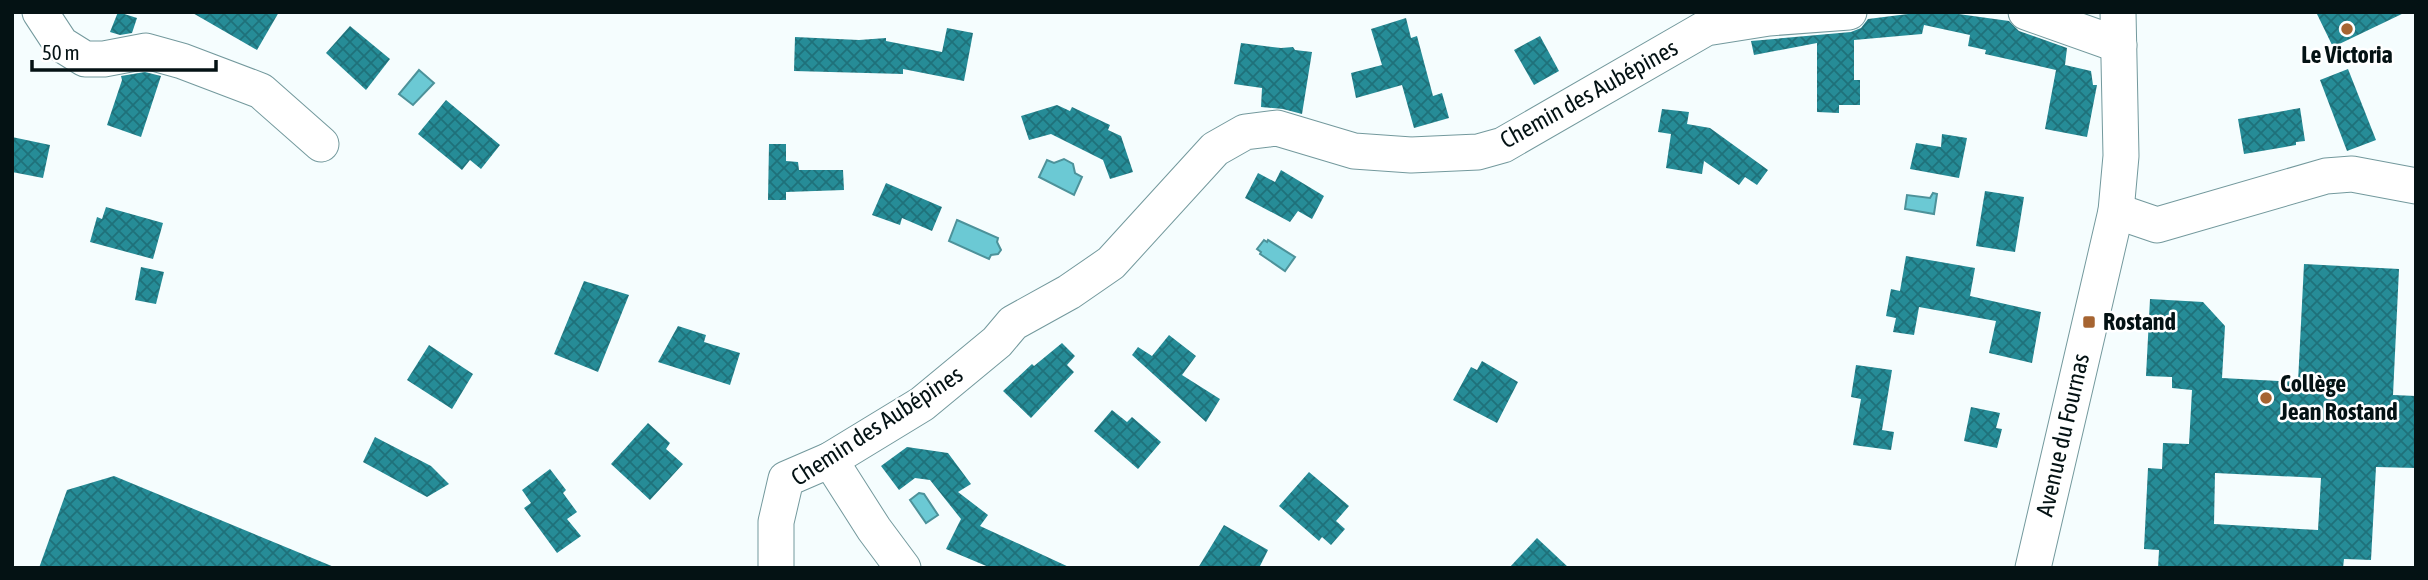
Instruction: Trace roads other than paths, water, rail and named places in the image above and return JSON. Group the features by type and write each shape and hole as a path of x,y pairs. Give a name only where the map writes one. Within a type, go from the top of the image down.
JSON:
{"street":[{"path":"40,12 61,44 85,59 104,59 146,51 182,61 261,90 321,144"},
{"name":"Chemin des Aubépines","path":"776,568 776,522 786,480 831,460 922,404 997,342 1013,323 1069,292 1111,263 1215,149 1245,132 1277,128 1354,151 1411,155 1478,152 1503,145 1706,28 1769,18 1849,12"},
{"path":"2026,12 2118,29"},
{"name":"Avenue du Fournas","path":"2033,568 2116,211 2121,156 2118,29"},
{"path":"2116,211 2157,225 2326,176 2352,174 2416,187"},
{"path":"831,460 874,529 903,568"}],"water":[{"path":"419,70 434,83 413,105 399,94"},
{"path":"1064,159 1073,164 1075,173 1082,177 1074,195 1039,177 1047,160 1054,163"},
{"path":"1933,193 1937,194 1934,214 1905,209 1907,195 1930,198"},
{"path":"957,220 998,238 1001,250 998,254 991,255 989,259 949,241"},
{"path":"1264,240 1295,257 1285,271 1260,254 1257,249"},
{"path":"919,493 924,494 938,515 926,523 910,500"}],"place":[{"name":"Le Victoria","path":"2347,29"},
{"name":"Rostand","path":"2089,322"},
{"name":"Collège Jean Rostand","path":"2266,398"}]}
